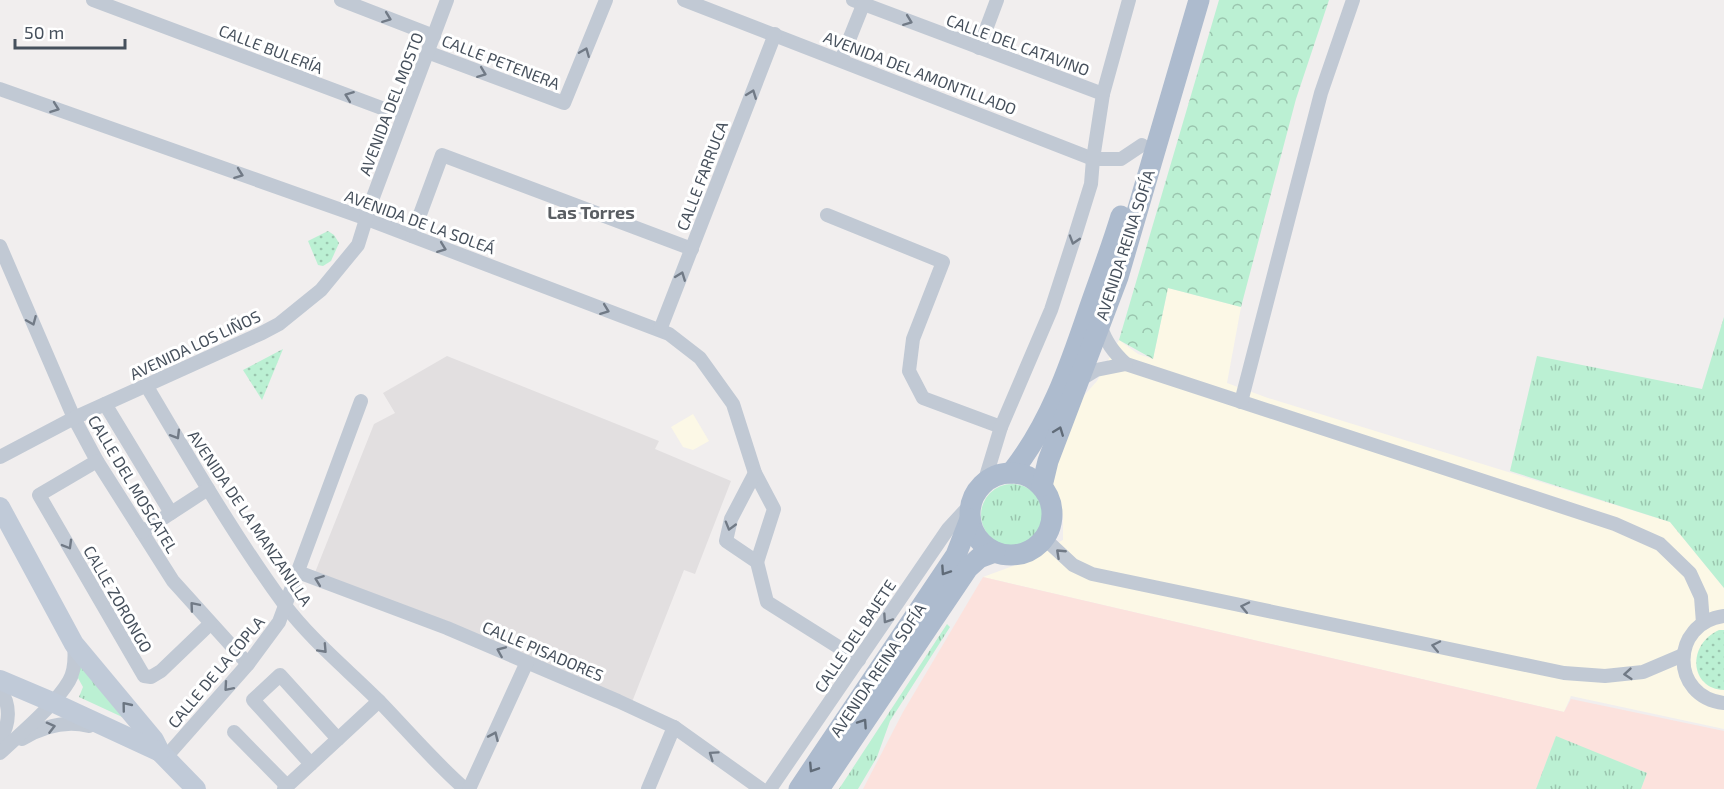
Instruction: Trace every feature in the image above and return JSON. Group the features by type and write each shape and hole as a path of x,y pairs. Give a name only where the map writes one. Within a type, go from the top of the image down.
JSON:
{"main road":[{"name":"AVENIDA REINA SOFÍA","path":"1011,472 1027,452 1042,427 1071,360 1115,235 1184,0"},
{"name":"AVENIDA REINA SOFÍA","path":"1042,486 1048,461 1118,277 1199,0"},
{"path":"1011,472 1022,474 1042,486 1051,506 1049,528 1044,537 1035,547 1022,553 1009,555 995,552 978,538 970,511 976,492 984,483 992,477 1011,472"},
{"path":"0,507 74,644 154,740 163,755 196,789"},
{"name":"AVENIDA REINA SOFÍA","path":"799,789 956,555 970,511"},
{"name":"AVENIDA REINA SOFÍA","path":"819,789 968,568 979,558 995,552"},
{"path":"0,680 122,734 163,755"}],"street":[{"name":"CALLE BULERÍA","path":"93,0 403,116"},
{"path":"341,0 434,36"},
{"name":"AVENIDA DEL MOSTO","path":"367,219 372,200 447,0"},
{"name":"CALLE PETENERA","path":"427,52 564,103 606,0"},
{"name":"AVENIDA DEL AMONTILLADO","path":"684,0 1092,159 1121,159 1142,145"},
{"path":"979,48 997,0"},
{"path":"984,483 1001,427 1054,299 1091,184 1092,159 1103,94 1129,0"},
{"path":"1241,402 1321,93 1353,0"},
{"path":"841,60 860,1"},
{"name":"CALLE DEL CATAVINO","path":"860,1 1103,94"},
{"name":"CALLE FARRUCA","path":"660,330 775,34"},
{"name":"AVENIDA DE LA SOLEÁ","path":"0,88 367,219 669,334 700,358 733,404 755,473 774,509 757,562"},
{"path":"412,236 442,154 692,249"},
{"path":"827,216 944,262 913,339 909,371 923,398 1001,427"},
{"name":"AVENIDA LOS LIÑOS","path":"0,457 74,418 279,324 321,290 342,266 358,245 367,219"},
{"name":"CALLE DEL MOSCATEL","path":"0,246 5,269 74,418 97,461 173,581 248,664"},
{"path":"1100,325 1112,351 1126,364 1615,524 1660,544 1690,573 1701,597 1703,623"},
{"path":"1078,381 1096,370 1126,364"},
{"name":"AVENIDA DE LA MANZANILLA","path":"146,385 207,489 285,605 324,651 379,701 427,754 467,789"},
{"name":"CALLE DE LA COPLA","path":"163,755 248,664 279,622 361,401"},
{"path":"105,404 171,513"},
{"name":"CALLE ZORONGO","path":"97,461 39,495 144,676 152,677 161,671 210,624"},
{"path":"755,473 731,519 726,541 757,562 766,602 859,660"},
{"path":"142,532 207,489"},
{"name":"CALLE DEL BAJETE","path":"770,789 948,529 970,511"},
{"path":"1044,537 1073,565 1092,574 1564,673 1605,676 1643,672 1683,655"},
{"name":"CALLE PISADORES","path":"298,572 447,628 674,727 761,789"},
{"path":"1724,616 1715,617 1703,623 1689,637 1683,655 1684,670 1690,684 1700,695 1714,702 1724,703"},
{"path":"0,753 52,702 70,680 75,657 74,644"},
{"path":"467,789 527,662"},
{"path":"311,764 253,700 280,675 338,739"},
{"path":"0,689 7,701 9,719 0,740"},
{"path":"234,732 285,788 379,701"},
{"path":"0,753 34,732 74,722 122,734"},
{"path":"648,789 674,727"}],"shaded area":[{"path":"1168,288 1241,307 1227,383 1268,398 1670,522 1724,588 1724,729 1571,696 1564,712 983,577 1013,566 1063,540 1063,516 1051,485 1055,459 1080,400 1097,381 1119,340 1138,354 1153,359"},
{"path":"447,356 659,441 655,449 731,481 695,574 684,570 632,702 314,575 374,424 395,413 383,393"},
{"path":"693,414 709,441 693,450 683,447 671,427"},
{"path":"983,577 1564,712 1571,699 1724,731 1724,789 1641,789 1647,773 1556,737 1536,789 863,789 903,712"}],"green space":[{"path":"1219,0 1329,0 1296,99 1241,307 1168,288 1153,359 1119,340"},
{"path":"328,231 339,243 331,261 323,266 318,265 308,241"},
{"path":"1724,317 1724,588 1670,522 1510,471 1537,356 1702,389"},
{"path":"283,349 262,400 243,370"},
{"path":"1006,484 1018,484 1034,493 1041,503 1043,515 1041,527 1034,537 1018,546 1006,546 995,541 986,532 981,521 981,509 986,498 995,489"},
{"path":"947,624 950,627 890,721 877,757 858,789 839,789"},
{"path":"1719,630 1724,630 1724,690 1713,688 1704,682 1696,665 1701,646 1708,637"},
{"path":"81,655 133,722 79,697 83,687 78,678"},
{"path":"1556,736 1647,773 1641,789 1536,789"}],"district":[{"name":"Las Torres","path":"591,213"}]}
